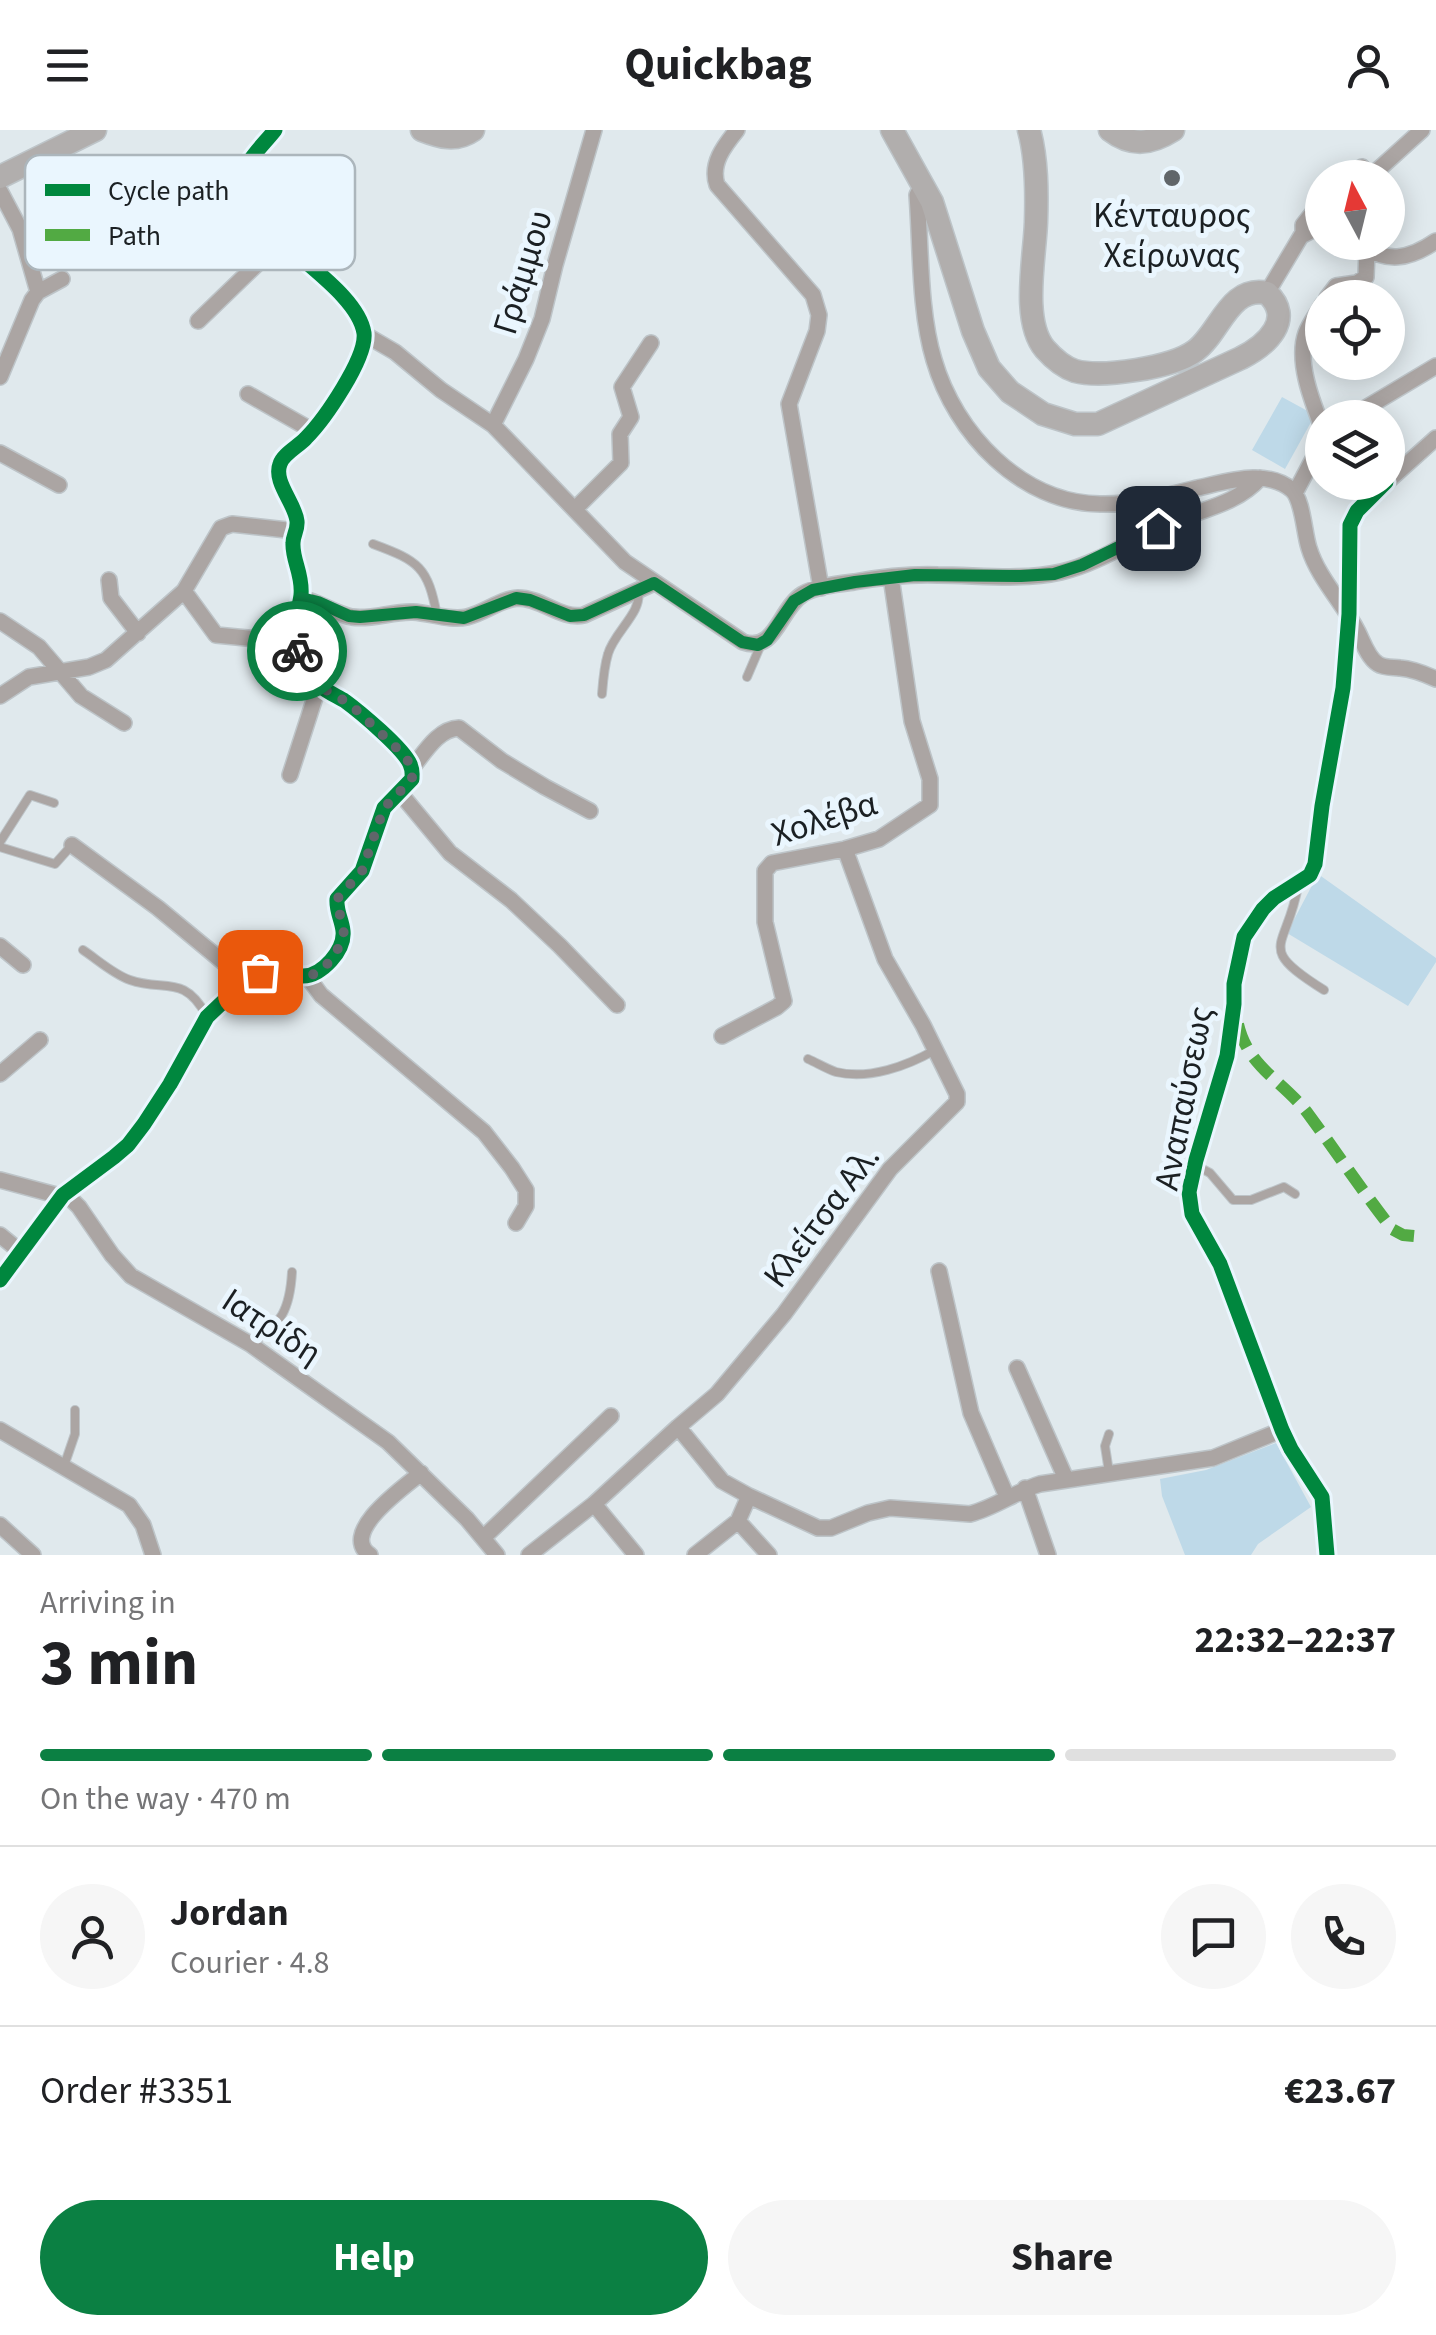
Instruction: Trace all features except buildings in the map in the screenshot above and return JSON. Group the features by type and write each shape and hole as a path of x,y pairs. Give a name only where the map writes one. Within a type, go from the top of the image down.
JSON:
{"main road":[{"path":"45,155 96,130"},
{"path":"422,130 453,138 473,130"},
{"path":"892,130 936,212 984,360 994,376 1030,406 1056,419 1082,425 1105,422 1251,353 1270,337 1278,324 1276,304 1267,293 1252,292 1237,299 1207,340 1180,359 1105,372 1064,366 1040,342 1033,322 1036,198 1029,130"},
{"path":"1110,130 1128,141 1141,143 1173,130"},
{"path":"0,177 25,165"}],"street":[{"path":"255,155 275,130"},
{"name":"Γράμμου","path":"494,426 542,319 594,130"},
{"path":"736,130 714,168 717,185 813,295 817,306 817,331 789,404 821,588"},
{"path":"1382,160 1422,130"},
{"path":"923,183 917,195 925,308 933,359 959,413 992,457 1028,484 1088,504 1146,500 1260,478 1295,493"},
{"path":"0,191 25,246"},
{"path":"1267,293 1303,234 1305,222"},
{"path":"1405,256 1416,254 1436,240"},
{"path":"32,270 38,292"},
{"path":"198,320 250,270"},
{"path":"0,1280 63,1195 128,1144 170,1084 207,1017 267,970 308,976 326,966 344,933 337,899 362,871 380,814 412,779 412,768 405,756 350,704 319,686 294,646 301,598 300,570 293,546 295,512 281,481 279,466 329,412 346,382 364,334 358,318 338,291 315,270"},
{"path":"0,377 26,310 38,292 62,280"},
{"path":"364,334 396,352 494,426 625,562 742,642 758,645 806,592 891,577 1062,572 1170,523 1237,498 1260,478"},
{"path":"575,509 620,463 620,434 631,417 622,387 651,343"},
{"path":"1379,400 1436,366"},
{"path":"248,394 314,430"},
{"name":"Αναπαύσεως","path":"1405,466 1436,438"},
{"path":"0,452 59,485"},
{"path":"1305,474 1295,493 1310,552 1349,614 1366,650 1380,665 1436,679"},
{"name":"Αναπαύσεως","path":"1326,1555 1322,1497 1282,1430 1220,1264 1192,1214 1190,1192 1194,1165 1227,1056 1234,984 1244,936 1262,908 1310,875 1315,864 1344,688 1349,532 1352,519 1368,500"},
{"path":"0,696 29,677 106,660 184,590 221,528 232,524 296,531"},
{"name":"Χολέβα","path":"722,1036 784,1000 766,931 766,868 772,863 845,849 886,836 926,809 932,800 930,779 912,721 891,577"},
{"path":"109,580 111,598 138,633"},
{"path":"301,598 349,616 416,612 464,618 516,598 580,616 654,583"},
{"path":"184,590 216,635 268,640 293,637"},
{"path":"0,620 39,647 81,696 124,723"},
{"path":"290,775 319,686"},
{"path":"412,768 442,733 459,728 502,761 590,811"},
{"path":"400,793 450,853 511,900 617,1005"},
{"path":"72,845 158,908 228,966 243,985"},
{"name":"Κλείτσα Αλ.","path":"529,1555 594,1504 744,1366 890,1169 957,1102 957,1094 935,1050 885,959 845,849"},
{"path":"0,946 23,966"},
{"path":"308,976 321,995 484,1132 526,1190 526,1206 516,1223"},
{"path":"0,1074 40,1040"},
{"path":"0,1180 63,1195"},
{"name":"Ιατρίδη","path":"63,1195 77,1205 131,1276 250,1344 373,1432 421,1473 497,1555"},
{"path":"0,1234 22,1253"},
{"path":"939,1271 971,1413 1007,1497"},
{"path":"1016,1368 1066,1479"},
{"path":"483,1538 612,1416"},
{"path":"678,1427 716,1476 749,1496 822,1529 890,1508 946,1514 980,1512 1025,1488 1213,1458 1282,1430"},
{"path":"0,1430 135,1511 153,1555"},
{"path":"370,1555 360,1544 365,1527 421,1473"},
{"path":"1025,1488 1048,1555"},
{"path":"696,1555 738,1521 749,1496"},
{"path":"594,1504 636,1555"},
{"path":"738,1521 770,1555"},
{"path":"0,1525 32,1555"}],"lane":[{"path":"374,544 416,564 433,592 438,616"},
{"path":"602,694 608,653 637,608 638,591"},
{"path":"747,677 762,642"},
{"path":"54,804 30,795 0,845 55,864 72,845"},
{"path":"1299,882 1279,947 1291,968 1324,990"},
{"path":"83,950 129,980 184,990 207,1017"},
{"path":"808,1059 836,1072 857,1074 904,1064 935,1050"},
{"path":"1194,1165 1210,1173 1233,1200 1250,1200 1284,1187 1296,1194"},
{"path":"250,1344 280,1321 288,1301 292,1272"},
{"path":"64,1466 75,1434 75,1410"},
{"path":"1109,1434 1105,1446 1109,1472"}],"shaded area":[{"path":"1282,397 1305,410 1305,433 1285,469 1252,450"},
{"path":"1318,874 1436,958 1408,1006 1287,933"},
{"path":"1276,1443 1311,1507 1258,1544 1251,1555 1185,1555 1162,1496 1160,1479 1206,1470"}],"marked path":[{"path":"1238,1024 1258,1063 1309,1115 1392,1229 1414,1236"}],"cycle path":[{"path":"254,155 275,130"},
{"path":"0,1280 63,1195 128,1145 170,1084 207,1017 263,970 303,976 318,972 331,961 343,938 337,899 362,871 384,808 412,779 410,764 390,740 352,706 311,678 293,640 301,595 293,549 297,521 279,478 280,464 333,403 359,357 364,333 353,309 315,270"},
{"path":"1327,1555 1322,1497 1282,1430 1220,1264 1192,1214 1189,1192 1227,1056 1234,984 1244,937 1263,909 1310,875 1315,864 1343,688 1350,525 1368,500"}],"way so far":[{"path":"260,972 272,970 302,976 326,966 344,933 337,899 362,871 380,814 412,779 412,768 405,756 350,704 319,686 297,651"}],"place":[{"name":"Κένταυρος Χείρωνας","path":"1172,178"}],"route":[{"path":"297,651 293,628 301,598 360,617 416,612 464,618 516,598 575,616 654,583 742,642 758,645 767,640 794,601 806,592 915,575 1054,574 1123,547 1158,528"}]}
